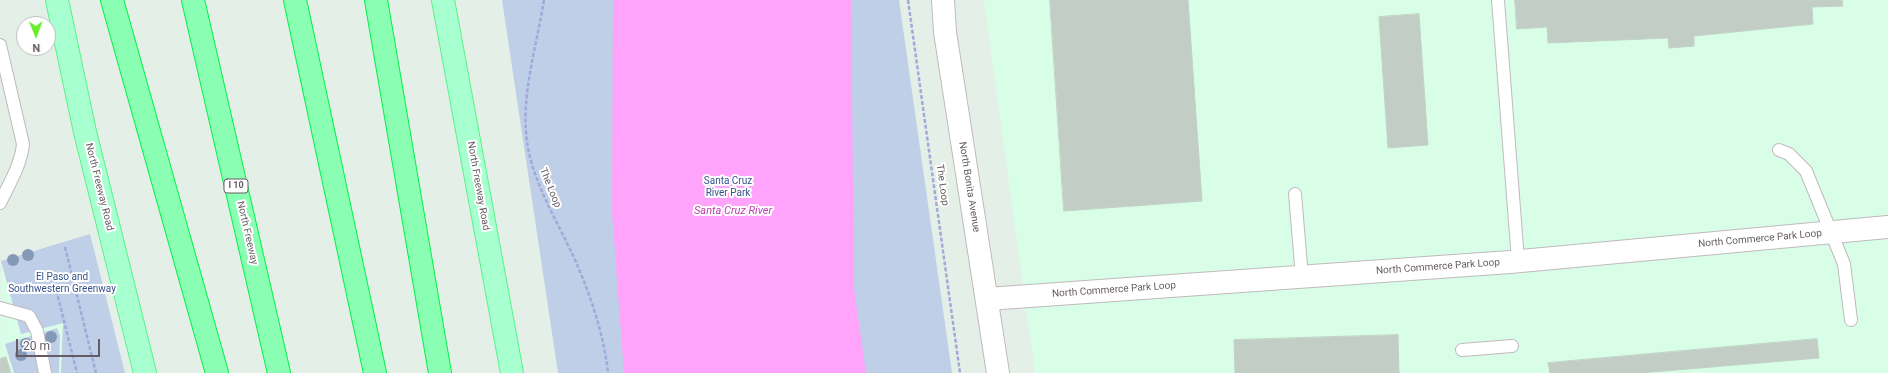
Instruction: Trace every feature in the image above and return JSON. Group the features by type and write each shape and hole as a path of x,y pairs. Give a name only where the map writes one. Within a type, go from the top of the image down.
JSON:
{"highway":[{"path":"112,0 217,373"},
{"name":"North Freeway","path":"193,0 278,373"},
{"path":"295,0 375,373"},
{"path":"376,0 440,373"}],"main road":[{"name":"North Freeway Road","path":"57,0 85,132 144,373"},
{"name":"North Freeway Road","path":"443,0 512,373"}],"street":[{"name":"North Bonita Avenue","path":"943,0 945,32 998,373"},
{"name":"North Commerce Park Loop","path":"987,299 1518,261 1888,227"}],"lane":[{"path":"1498,0 1518,261"},
{"path":"0,45 23,144 22,154 18,166 0,203"},
{"path":"1779,150 1789,154 1806,171 1844,264 1851,320"},
{"path":"1295,194 1302,277"},
{"path":"0,308 29,316 37,331 45,373"},
{"path":"1462,350 1512,346"}],"path":[{"name":"The Loop","path":"544,0 526,100 526,125 529,153 538,183 576,263 597,319 606,355 608,373"},
{"name":"The Loop","path":"908,0 960,373"},
{"path":"65,247 96,373"},
{"path":"52,273 77,373"}],"shaded area":[{"path":"984,0 1888,0 1888,373 1035,373"},
{"path":"1,261 21,334 63,322 61,373 0,373"}],"green space":[{"name":"Santa Cruz River","path":"502,0 899,0 952,373 558,373"},
{"name":"El Paso and Southwestern Greenway","path":"90,234 125,373 61,373 63,323 21,334 1,261"},
{"path":"57,328 60,336 59,373 14,373 5,344"}],"water":[{"name":"Santa Cruz River","path":"613,0 851,0 854,289 866,373 624,373 612,213"}],"building":[{"path":"1050,0 1188,0 1202,201 1064,211"},
{"path":"1515,0 1842,0 1843,6 1812,7 1813,24 1694,36 1694,46 1669,48 1668,38 1548,43 1547,27 1517,29"},
{"path":"1419,14 1428,145 1388,148 1379,17"},
{"path":"1398,335 1399,373 1235,373 1234,340"},
{"path":"1817,339 1819,358 1641,373 1550,373 1548,363"},
{"path":"6,357 11,373 0,373 0,359"}],"park label":[{"name":"Santa Cruz River Park","path":"728,186"}]}
